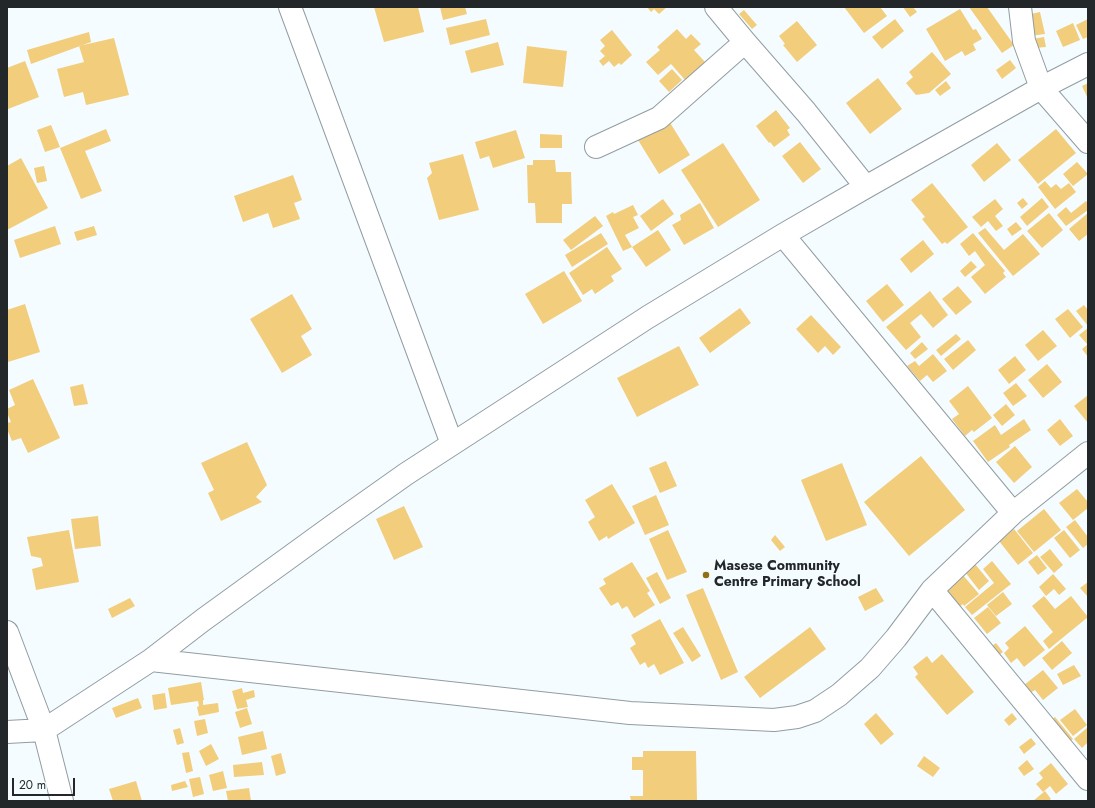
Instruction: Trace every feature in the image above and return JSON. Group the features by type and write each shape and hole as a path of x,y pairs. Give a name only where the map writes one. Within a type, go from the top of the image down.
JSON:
{"street":[{"path":"290,7 452,444"},
{"path":"716,7 806,112 866,186"},
{"path":"1020,7 1024,41 1041,88 1088,142"},
{"path":"596,147 659,118 745,42"},
{"path":"7,732 44,730 151,660 334,524 452,444 648,317 866,186 1041,88 1088,64"},
{"path":"783,235 1013,513"},
{"path":"151,660 630,713 774,720 797,717 815,711 839,695 870,668 896,638 932,590 1013,513 1088,453"},
{"path":"932,590 1088,779"},
{"path":"7,632 44,730 62,801"}],"building":[{"path":"374,7 418,7 424,32 384,42"},
{"path":"440,7 465,7 467,14 443,20"},
{"path":"647,7 667,7 659,14 654,9 651,12"},
{"path":"844,7 880,7 887,16 864,33"},
{"path":"903,7 913,7 917,12 910,17"},
{"path":"969,7 987,7 1014,45 1002,53"},
{"path":"960,9 973,30 976,29 982,39 973,44 976,50 965,56 962,51 945,61 926,29"},
{"path":"744,10 757,25 752,29 739,14"},
{"path":"1040,12 1045,34 1030,36 1026,15"},
{"path":"486,19 490,35 450,45 446,28"},
{"path":"895,19 904,31 882,49 872,37"},
{"path":"1088,19 1088,37 1083,39 1076,25"},
{"path":"797,21 817,45 797,62 783,45 785,44 779,36"},
{"path":"1073,23 1080,40 1063,47 1056,31"},
{"path":"677,29 686,39 691,34 701,44 694,50 705,62 685,80 671,64 658,75 646,62 660,50 657,47"},
{"path":"612,30 632,55 621,65 619,63 614,67 609,61 603,66 599,61 605,56 600,51 605,46 600,40"},
{"path":"89,32 91,42 31,64 27,50"},
{"path":"1044,37 1046,47 1034,48 1032,39"},
{"path":"114,38 129,95 86,105 83,92 64,97 57,69 84,62 79,46"},
{"path":"498,42 504,65 471,73 465,51"},
{"path":"527,46 567,51 563,87 523,83"},
{"path":"932,52 951,74 929,93 916,95 906,83 913,77 909,72"},
{"path":"1010,60 1016,68 1002,79 996,70"},
{"path":"25,61 39,97 8,109 7,68"},
{"path":"672,69 682,80 669,92 659,81"},
{"path":"878,78 902,109 870,134 846,103"},
{"path":"946,81 951,88 940,96 935,90"},
{"path":"1088,83 1088,99 1082,86"},
{"path":"776,110 790,128 787,130 790,135 774,147 756,126"},
{"path":"669,121 690,155 659,174 638,140"},
{"path":"51,125 60,147 45,152 37,130"},
{"path":"106,129 111,141 85,151 102,191 81,199 60,148"},
{"path":"1056,129 1076,153 1038,184 1018,160"},
{"path":"516,130 525,158 493,168 489,156 480,159 475,142"},
{"path":"540,134 562,135 562,148 540,148"},
{"path":"800,142 821,169 803,183 782,156"},
{"path":"723,143 760,200 718,227 681,170"},
{"path":"997,143 1011,160 984,182 971,165"},
{"path":"463,154 479,210 439,220 427,178 432,173 429,163"},
{"path":"21,158 48,208 7,230 7,166"},
{"path":"533,160 555,160 556,172 571,172 572,204 562,204 562,223 536,223 535,203 528,203 527,165 533,165"},
{"path":"1077,162 1088,174 1073,186 1063,174"},
{"path":"44,166 47,181 37,183 34,168"},
{"path":"293,175 302,200 294,203 300,219 273,228 268,213 243,222 234,196"},
{"path":"1045,181 1051,188 1056,184 1061,189 1069,183 1076,192 1055,209 1038,187"},
{"path":"932,183 968,227 947,244 945,242 942,244 922,219 925,217 911,200"},
{"path":"1023,198 1028,204 1022,209 1017,203"},
{"path":"1042,198 1049,207 1027,226 1020,217"},
{"path":"663,199 674,214 651,231 640,216"},
{"path":"995,199 1003,209 995,216 1003,226 996,231 988,221 981,227 972,217"},
{"path":"1086,201 1088,203 1088,210 1066,226 1057,215 1066,207 1071,213"},
{"path":"700,203 714,228 684,245 672,225 681,220 680,215"},
{"path":"633,205 638,215 633,217 639,228 625,235 632,247 623,251 606,216"},
{"path":"1049,213 1063,230 1042,248 1027,231"},
{"path":"1088,213 1088,234 1079,241 1069,229"},
{"path":"595,216 603,226 571,250 563,240"},
{"path":"1016,222 1022,229 1012,236 1007,229"},
{"path":"55,226 61,244 20,258 14,240"},
{"path":"94,226 97,235 77,241 74,232"},
{"path":"985,228 1004,250 1023,234 1040,254 1013,276 978,233"},
{"path":"658,230 671,250 646,267 632,247"},
{"path":"601,233 608,244 572,267 565,255"},
{"path":"973,233 1005,271 1003,273 1006,277 985,294 971,277 985,265 975,251 969,256 960,244"},
{"path":"923,240 934,254 911,273 900,259"},
{"path":"607,247 622,269 611,276 614,281 595,294 592,289 583,295 569,273"},
{"path":"971,261 977,267 965,277 960,271"},
{"path":"564,271 582,301 543,324 525,294"},
{"path":"887,284 904,305 883,322 866,301"},
{"path":"958,286 972,302 956,315 942,299"},
{"path":"930,291 948,315 933,328 921,314 910,323 921,337 906,350 886,327"},
{"path":"292,294 312,329 301,336 312,355 282,373 250,319"},
{"path":"25,304 40,352 8,362 7,310"},
{"path":"1084,305 1088,310 1088,326 1076,311"},
{"path":"740,308 751,323 710,353 699,338"},
{"path":"1068,309 1083,327 1070,338 1055,319"},
{"path":"811,315 841,347 833,355 825,346 818,353 796,329"},
{"path":"1088,328 1088,343 1087,344 1079,335"},
{"path":"1043,330 1057,346 1038,361 1025,345"},
{"path":"956,334 961,339 941,356 936,350"},
{"path":"968,340 976,350 953,370 944,359"},
{"path":"922,342 928,349 915,359 910,353"},
{"path":"1088,344 1088,357 1082,349"},
{"path":"679,346 699,385 637,417 617,378"},
{"path":"933,354 947,371 933,382 927,375 920,381 907,366 915,361 919,366"},
{"path":"1015,356 1026,370 1009,384 998,370"},
{"path":"1047,364 1062,382 1043,398 1028,380"},
{"path":"33,379 60,438 28,453 21,438 12,441 7,429 7,423 11,422 7,409 15,405 9,390"},
{"path":"1016,383 1027,396 1013,406 1003,393"},
{"path":"83,384 88,404 74,406 70,387"},
{"path":"968,386 992,418 974,432 972,430 965,436 952,419 959,414 949,401"},
{"path":"1088,395 1088,423 1074,406"},
{"path":"1006,404 1015,415 1002,426 993,415"},
{"path":"1024,419 1031,430 988,462 973,441 995,425 1001,435"},
{"path":"1060,419 1073,436 1060,446 1047,430"},
{"path":"247,442 267,485 256,497 262,502 221,521 208,493 214,490 201,463"},
{"path":"1015,446 1032,467 1014,483 996,462"},
{"path":"921,456 965,510 909,556 864,502"},
{"path":"666,461 677,486 660,493 649,468"},
{"path":"842,463 867,525 826,541 801,480"},
{"path":"612,484 635,523 608,539 607,536 599,541 588,522 595,517 585,500"},
{"path":"1077,489 1088,502 1088,508 1073,520 1059,503"},
{"path":"656,495 669,525 645,535 632,506"},
{"path":"404,506 423,547 394,560 376,519"},
{"path":"1044,509 1061,530 1034,552 1017,531"},
{"path":"98,516 101,546 75,549 71,519"},
{"path":"1075,520 1088,537 1088,544 1083,548 1066,527"},
{"path":"1014,529 1033,553 1018,565 999,541"},
{"path":"69,530 79,582 36,590 32,569 43,566 41,558 31,556 27,537"},
{"path":"668,530 687,572 667,580 649,539"},
{"path":"1064,530 1080,550 1070,558 1054,538"},
{"path":"775,535 785,547 780,551 771,540"},
{"path":"1050,549 1063,565 1054,573 1040,557"},
{"path":"1037,555 1047,568 1038,575 1028,562"},
{"path":"992,561 1011,584 972,615 965,607 994,583 983,569"},
{"path":"632,562 650,591 647,593 655,605 634,618 627,606 622,609 618,602 611,606 599,588 606,584 603,579"},
{"path":"975,564 989,581 979,590 965,572"},
{"path":"657,572 671,598 660,604 646,578"},
{"path":"962,574 979,594 964,606 963,604 958,608 947,595 948,586"},
{"path":"1053,574 1066,589 1059,595 1054,589 1046,596 1039,587"},
{"path":"1088,582 1088,597 1080,588"},
{"path":"703,588 738,672 721,680 686,595"},
{"path":"876,588 884,601 865,611 858,597"},
{"path":"1003,592 1012,604 996,616 987,605"},
{"path":"1044,596 1055,609 1071,596 1088,617 1049,649 1043,641 1053,632 1032,606"},
{"path":"130,598 135,606 112,618 108,609"},
{"path":"988,607 1001,623 987,634 974,618"},
{"path":"660,619 684,663 660,675 654,664 648,668 645,662 640,665 630,648 636,644 631,635"},
{"path":"1025,626 1045,650 1024,667 1017,658 1011,663 1004,653 1009,648 1005,643"},
{"path":"683,627 701,656 692,662 673,633"},
{"path":"810,627 826,649 760,698 744,677"},
{"path":"1062,641 1072,653 1052,670 1042,658"},
{"path":"996,643 1003,652 992,660 985,651"},
{"path":"942,654 974,692 947,715 915,677 918,674 913,667 927,656 932,663"},
{"path":"1074,665 1081,676 1063,685 1057,674"},
{"path":"1043,670 1058,688 1043,700 1035,690 1030,693 1024,685"},
{"path":"201,682 204,700 203,705 218,703 219,712 199,716 197,707 199,706 198,701 171,705 168,688"},
{"path":"242,688 243,693 254,690 255,697 246,700 248,707 237,709 232,691"},
{"path":"165,693 167,708 154,710 152,695"},
{"path":"138,698 142,708 116,718 112,708"},
{"path":"247,708 252,724 240,728 235,712"},
{"path":"1075,709 1087,725 1073,736 1060,720"},
{"path":"876,713 894,734 881,745 864,724"},
{"path":"1012,713 1017,719 1009,726 1004,720"},
{"path":"1055,717 1073,739 1066,744 1048,722"},
{"path":"205,719 208,733 197,736 194,721"},
{"path":"1088,727 1088,742 1082,748 1074,739"},
{"path":"180,728 184,743 177,745 173,730"},
{"path":"263,731 267,749 242,755 238,737"},
{"path":"1031,738 1036,744 1024,754 1019,747"},
{"path":"211,744 219,759 206,766 199,751"},
{"path":"643,751 696,751 697,801 631,801 630,796 643,796 643,770 632,770 632,757 643,757"},
{"path":"189,752 193,771 186,773 182,753"},
{"path":"281,753 286,773 276,776 271,756"},
{"path":"924,756 940,768 933,777 917,766"},
{"path":"1027,760 1034,769 1024,776 1018,768"},
{"path":"262,762 264,775 234,777 233,765"},
{"path":"1051,763 1068,784 1056,794 1050,786 1043,792 1036,784 1043,778 1039,773"},
{"path":"223,771 227,788 213,791 209,775"},
{"path":"200,777 204,794 193,797 189,779"},
{"path":"136,781 142,801 113,801 109,789"},
{"path":"185,781 188,787 172,791 171,785"},
{"path":"249,788 251,801 228,801 226,791"},
{"path":"1045,791 1051,799 1048,801 1033,801"}],"place":[{"name":"Masese Community Centre Primary School","path":"706,575"}]}
